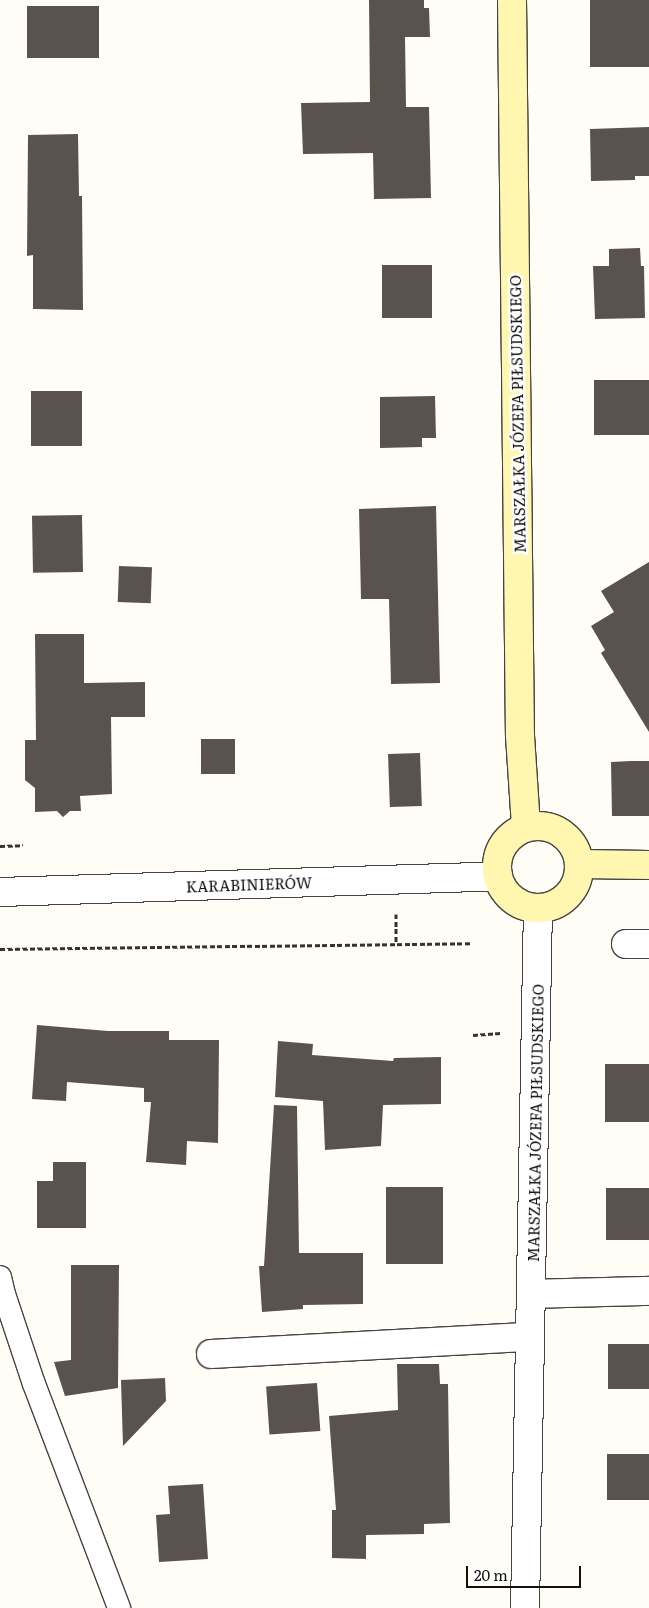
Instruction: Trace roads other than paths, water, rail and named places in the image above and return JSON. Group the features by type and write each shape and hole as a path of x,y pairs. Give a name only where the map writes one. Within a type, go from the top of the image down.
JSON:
{"main road":[{"name":"MARSZAŁKA JÓZEFA PIŁSUDSKIEGO","path":"512,0 520,736 526,827"},
{"path":"538,825 551,827 571,841 577,852 580,864 575,886 568,896 560,903 538,908 527,907 508,895 498,876 497,864 500,852 515,833 526,827 538,825"},
{"path":"580,864 649,865"}],"street":[{"name":"KARABINIERÓW","path":"0,892 498,876"},
{"name":"MARSZAŁKA JÓZEFA PIŁSUDSKIEGO","path":"525,1608 538,908"},
{"path":"532,1294 649,1291"},
{"path":"211,1354 530,1337"}],"lane":[{"path":"0,1277 34,1384 119,1608"}]}
